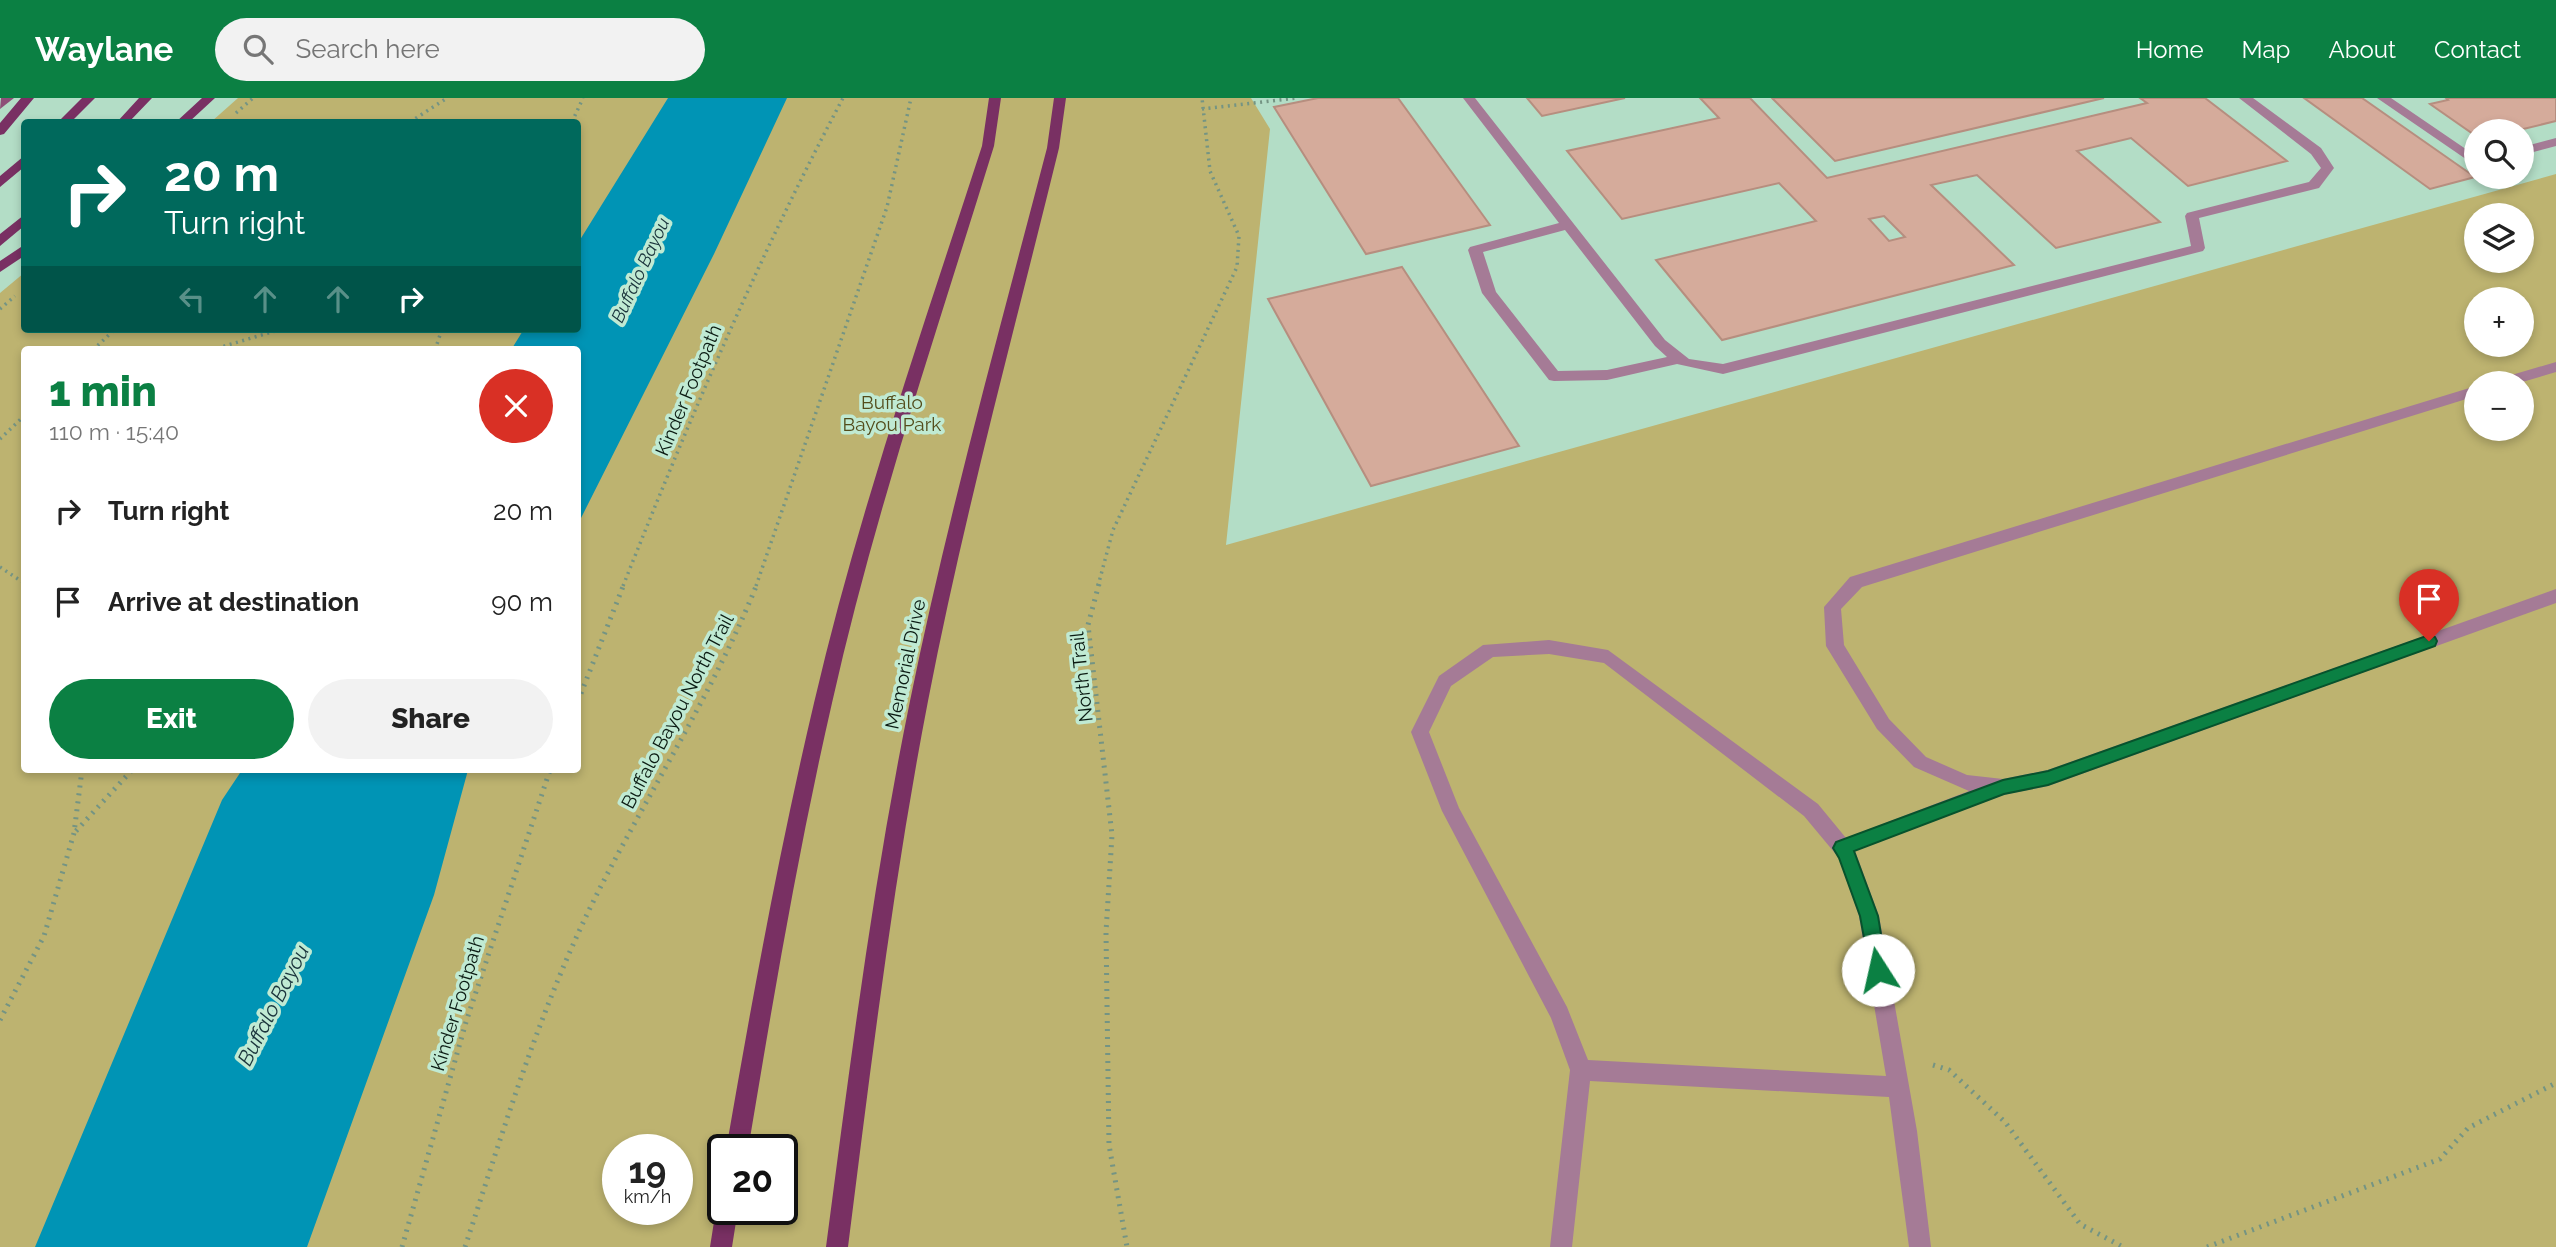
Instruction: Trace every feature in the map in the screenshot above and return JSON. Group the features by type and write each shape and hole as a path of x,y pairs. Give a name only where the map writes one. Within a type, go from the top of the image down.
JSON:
{"main road":[{"path":"0,131 28,98"},
{"path":"67,119 89,98"},
{"path":"126,119 146,98"},
{"path":"185,119 209,98"},
{"path":"740,1134 775,928 824,702 874,506 988,146 995,98"},
{"name":"Memorial Drive","path":"837,1247 879,927 919,701 962,509 1054,148 1060,98"},
{"path":"0,183 21,163"},
{"path":"0,242 21,222"},
{"path":"0,268 21,251"},
{"path":"720,1247 724,1225"}],"street":[{"path":"0,105 8,98"}],"lane":[{"path":"1469,98 1660,343 1685,363 1723,369 2199,248 2192,216 2314,184 2329,168 2316,151 2245,98"},
{"path":"2383,98 2464,154"},
{"path":"2534,148 2556,142"},
{"path":"1568,225 1475,250 1489,293 1554,376 1607,375 1679,359"},
{"path":"2534,374 2556,367"},
{"path":"2003,787 1965,783 1920,762 1883,724 1835,646 1832,607 1856,582 2464,395"},
{"path":"1842,848 2003,787 2048,778 2556,596"},
{"path":"1561,1247 1581,1070 1560,1014 1451,811 1420,732 1445,681 1489,650 1549,647 1608,657 1811,810 1847,854 1869,916 1898,1087 1920,1247"},
{"path":"1581,1070 1898,1087"}],"path":[{"path":"415,119 447,98"},
{"path":"573,119 583,98"},
{"name":"Kinder Footpath","path":"581,693 645,530 710,378 807,163 843,98"},
{"name":"Buffalo Bayou North Trail","path":"465,1247 541,1017 598,891 735,639 766,562 887,207 911,98"},
{"name":"North Trail","path":"1127,1247 1109,1145 1106,932 1112,835 1088,625 1113,530 1237,267 1239,236 1210,171 1202,98"},
{"path":"1202,109 1296,98"},
{"path":"0,309 16,295"},
{"path":"97,346 111,333"},
{"path":"225,346 268,333"},
{"path":"0,439 21,418"},
{"path":"0,567 21,581"},
{"path":"0,1020 44,936 74,833 82,773"},
{"path":"74,833 129,773"},
{"name":"Kinder Footpath","path":"402,1247 466,1022 549,773"},
{"path":"1892,1051 1949,1070 2005,1122 2080,1224 2123,1247"},
{"path":"2207,1247 2440,1159 2468,1128 2556,1083"}],"green space":[{"name":"Buffalo Bayou Park","path":"238,98 1251,98 1270,129 1226,545 2502,189 2534,189 2534,180 2556,174 2556,1247 0,1247 0,293 21,276 21,333 581,333 581,119 214,119"}],"water":[{"name":"Buffalo Bayou","path":"668,98 787,98 714,254 581,518 581,346 513,346 522,333 581,333 581,238"},
{"name":"Buffalo Bayou","path":"240,773 467,773 434,895 307,1247 35,1247 222,800"}],"building":[{"path":"1318,98 1398,98 1490,225 1366,254 1274,107"},
{"path":"1527,98 1625,98 1542,116"},
{"path":"1700,98 1750,98 1827,178 2147,103 2140,98 2205,98 2287,161 2188,186 2131,138 2077,151 2160,222 2056,248 1977,175 1931,185 2014,265 1722,340 1656,260 1816,221 1779,183 1622,219 1567,151 1719,118","holes":["1884,216 1905,237 1889,241 1869,219"]},
{"path":"1772,98 2104,98 1835,161"},
{"path":"2304,98 2362,98 2464,169 2464,180 2430,189"},
{"path":"2446,98 2556,98 2556,121 2534,126 2534,119 2464,119 2464,128 2430,104 2448,100"},
{"path":"1402,267 1519,446 1371,486 1268,299"}],"route":[{"path":"1878,970 1869,916 1847,854 1842,848 2003,787 2048,778 2429,641"}]}
